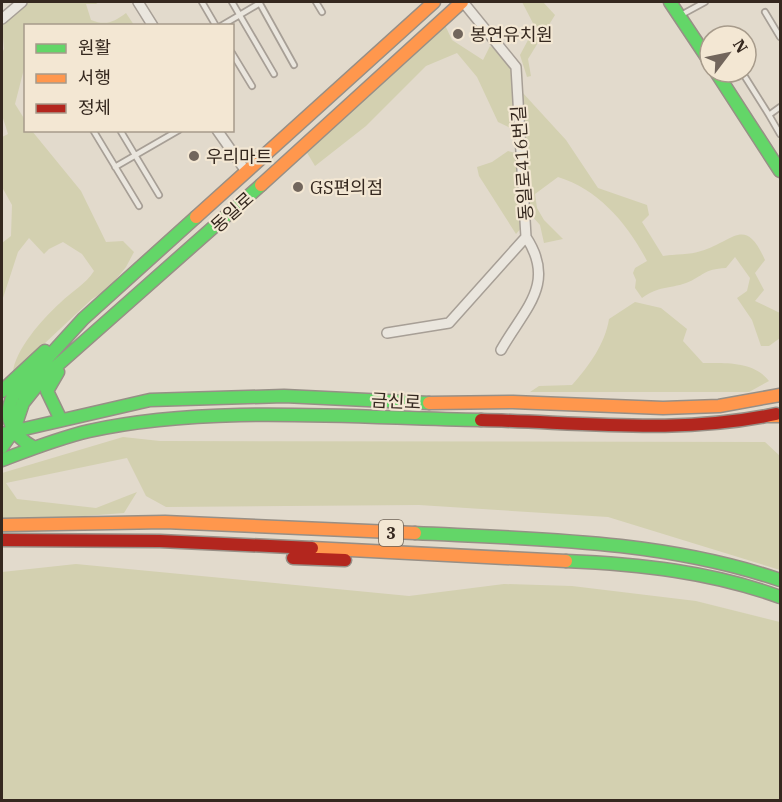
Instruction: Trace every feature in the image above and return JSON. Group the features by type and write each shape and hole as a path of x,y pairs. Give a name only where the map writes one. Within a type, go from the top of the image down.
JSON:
{"main road":[{"name":"동일로","path":"8,432 9,401 83,319 245,170 434,2"},
{"name":"동일로","path":"8,432 31,391 53,368 97,332 463,2"},
{"path":"670,2 698,43"},
{"path":"724,84 780,171"},
{"path":"2,391 83,319"},
{"path":"60,418 48,395 49,382 97,332"},
{"name":"금신로","path":"8,432 60,418 150,400 201,397 284,396 431,403 513,402 663,408 718,406 777,394"},
{"name":"금신로","path":"33,447 128,423 214,415 622,423 715,422 777,415"},
{"path":"2,447 8,432 33,447"},
{"path":"2,460 33,447"},
{"name":"3","path":"2,525 165,522 561,540 625,546 736,565 778,579"},
{"path":"2,532 160,533 448,550 651,567 742,584 777,596"},
{"path":"2,540 160,541 610,554 778,579"},
{"name":"3","path":"2,547 63,545 555,569 684,580 777,596"}],"street":[{"path":"2,19 22,2"},
{"path":"138,2 152,24"},
{"name":"동일로416번길","path":"387,333 449,323 526,237 516,67 463,2"},
{"path":"218,132 245,170"},
{"path":"501,350 519,317 536,297 541,268 537,254 526,237"}],"lane":[{"path":"202,2 215,24"},
{"path":"232,2 274,74"},
{"path":"224,24 259,2 294,65"},
{"path":"316,2 322,12"},
{"path":"680,15 705,2"},
{"path":"765,12 780,37"},
{"path":"234,56 252,86"},
{"path":"750,84 780,134"},
{"path":"769,115 780,107"},
{"path":"94,132 139,206"},
{"path":"121,132 159,195"},
{"path":"115,167 175,132"}],"shaded area":[{"path":"28,2 99,2 86,4 91,20 101,23 110,22 126,13 133,24 24,24 24,69 15,104 24,118 24,132 33,132 81,191 106,242 123,241 134,252 126,267 108,289 92,299 13,373 18,355 38,326 94,271 82,254 63,242 44,254 29,238 18,252 2,301 2,243 11,236 12,205 2,187 2,137 8,134 2,115 2,53 4,49 2,25"},
{"path":"522,2 543,2 555,15 528,59 531,76 527,77 520,55 535,27"},
{"path":"445,25 452,40 483,60 490,46 518,65 522,92 566,140 598,188 647,205 649,215 642,222 663,256 697,252 738,235 751,238 765,260 755,273 764,290 755,301 780,313 780,338 769,346 761,346 752,320 737,298 747,291 750,278 735,257 726,268 708,271 686,283 658,290 642,298 635,288 636,280 633,273 635,268 647,261 631,234 599,199 573,183 558,177 535,194 537,208 544,220 563,239 544,243 540,225 532,216 516,234 479,176 477,167 492,162 508,151 526,156 526,145 521,133 498,122 477,77 457,53 426,66 366,126 315,166 306,151 407,62"},
{"path":"635,302 661,308 687,329 683,341 703,363 739,364 763,374 769,381 749,392 530,392 539,386 572,385 595,354 604,337 609,319"},
{"path":"123,437 160,441 765,442 780,456 780,570 608,517 419,505 166,507 146,496 127,458 6,483 17,499 96,508 137,492 124,513 19,521 2,519 2,473"},
{"path":"76,564 409,596 504,584 572,586 696,601 780,622 780,800 2,800 2,572"}],"traffic: fast":[{"path":"670,2 698,44"},
{"path":"724,84 780,171"},
{"path":"2,447 14,430 23,403 43,378 261,185"},
{"path":"33,447 26,443 11,426 9,412 13,396 83,319 196,217"},
{"path":"2,391 45,351"},
{"path":"58,372 47,391 60,418"},
{"path":"2,434 150,400 284,396 429,403"},
{"path":"2,460 56,440 89,431 184,418 234,415 334,415 481,420"},
{"path":"415,533 553,540 645,549 736,567 780,580"},
{"path":"566,561 621,564 702,575 780,597"}],"traffic: slow":[{"path":"196,217 434,2"},
{"path":"261,185 462,2"},
{"path":"429,403 513,402 663,408 719,406 780,395"},
{"path":"769,416 780,416"},
{"path":"2,525 165,522 415,533"},
{"path":"312,548 566,561"}],"traffic: jam":[{"path":"481,420 666,426 740,420 776,414"},
{"path":"2,540 160,541 312,548"},
{"path":"293,558 345,560"}],"place":[{"name":"봉연유치원","path":"458,34"},
{"name":"우리마트","path":"194,156"},
{"name":"GS편의점","path":"298,187"}]}
